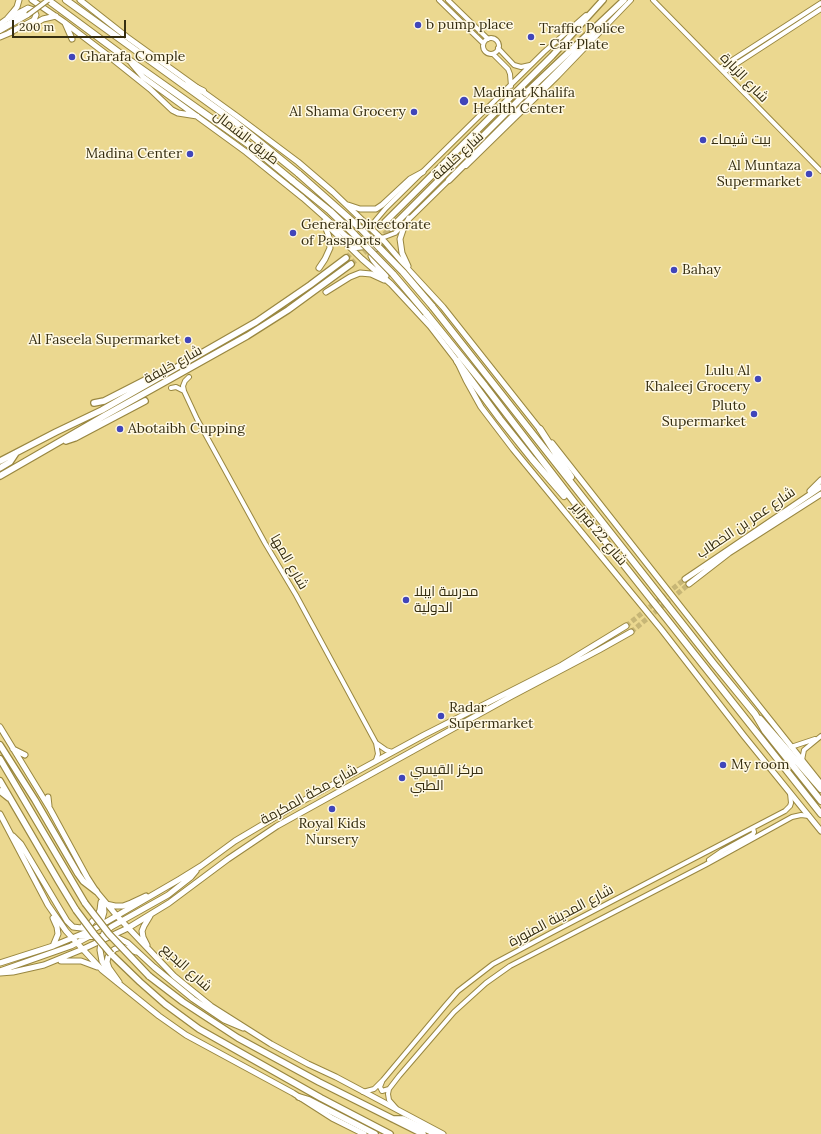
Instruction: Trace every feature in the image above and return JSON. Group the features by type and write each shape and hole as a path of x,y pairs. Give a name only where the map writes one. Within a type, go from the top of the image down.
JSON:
{"highway":[{"name":"طريق الشمال","path":"48,0 129,60 252,146 293,181"},
{"name":"طريق الشمال","path":"66,0 235,122 299,174"},
{"path":"139,53 154,60 190,85 203,91"},
{"name":"شارع 22 فبراير","path":"299,174 361,229 403,272 432,306 755,714 765,731 821,801"},
{"name":"شارع 22 فبراير","path":"293,181 330,211 355,235 393,274 426,313 821,814"},
{"path":"457,361 532,459 566,498 578,507"},
{"path":"540,429 575,482 583,497"},
{"path":"755,714 772,731 821,789"}],"main road":[{"path":"7,19 17,7 19,0"},
{"name":"طريق الشمال","path":"32,0 56,16 110,57 150,89 174,111 198,117 246,152 347,237"},
{"name":"طريق الشمال","path":"80,0 127,37 203,91 298,162 382,238"},
{"name":"شارع خليفة","path":"385,222 552,56 603,0"},
{"name":"شارع خليفة","path":"390,228 530,89 624,0"},
{"path":"0,24 28,8 34,10 36,15 34,20 0,37"},
{"path":"9,33 43,19 56,16"},
{"path":"64,22 72,40"},
{"path":"449,180 587,42 600,22"},
{"path":"100,59 110,57"},
{"path":"129,60 144,77 198,117"},
{"path":"137,70 141,78 150,89"},
{"path":"345,203 360,209 376,209 410,179 423,172"},
{"path":"320,213 330,237 330,248 326,259 320,268"},
{"path":"410,218 401,234 400,244 402,254 413,274"},
{"path":"363,221 367,240"},
{"path":"347,237 353,236 359,232 363,221"},
{"name":"شارع 22 فبراير","path":"324,222 362,259 391,284 430,326 457,361 481,406 513,449 595,547 821,831"},
{"path":"362,259 371,229"},
{"path":"347,237 355,241 382,238"},
{"name":"شارع 22 فبراير","path":"382,238 443,307 821,784"},
{"path":"352,248 380,245 390,247"},
{"path":"366,246 369,264"},
{"path":"391,284 372,258 371,254 373,250 378,248 382,249 407,268"},
{"name":"شارع خليفة","path":"0,461 102,410 256,322 346,258"},
{"name":"شارع خليفة","path":"0,476 247,336 294,307 351,264"},
{"path":"326,292 350,277 360,273 381,278 397,290"},
{"path":"94,403 104,401 148,379 162,376"},
{"path":"49,448 76,438 145,401"},
{"path":"0,468 13,460 16,453"},
{"path":"798,503 821,480"},
{"name":"شارع عمر بن الخطاب","path":"685,578 821,487"},
{"name":"شارع عمر بن الخطاب","path":"689,584 729,554 821,494"},
{"name":"شارع مكة المكرمة","path":"0,963 53,946 97,927 201,866 235,841 262,824 376,760 562,665 626,626"},
{"name":"شارع مكة المكرمة","path":"0,972 13,972 44,965 83,949 101,938 126,929 179,896 246,846 276,826 631,632"},
{"name":"شارع البديع","path":"0,727 50,809 96,891 122,921 126,929 174,976 203,1000 250,1030 308,1064 336,1077 443,1134"},
{"path":"0,745 35,800 78,874 83,881 96,891 100,900 101,905 98,915 91,923 81,926 71,925"},
{"path":"13,749 25,755"},
{"name":"شارع البديع","path":"0,759 85,903 108,934 149,976 183,1002 238,1038 309,1077 423,1134"},
{"path":"0,781 76,910 102,943 140,982 179,1015 217,1039 314,1094 390,1134"},
{"path":"0,791 10,799"},
{"path":"48,797 50,809"},
{"path":"300,819 304,811"},
{"path":"0,814 53,914 102,970 159,1016 191,1038 299,1097 375,1134"},
{"path":"11,834 21,844 61,912 71,925 78,929 97,927 108,929 126,929"},
{"path":"114,980 102,961 100,950 101,938 108,929 168,894 192,877 201,866"},
{"path":"37,885 39,894 58,927 58,934 53,946"},
{"path":"106,904 123,906 131,904 158,889 165,888"},
{"path":"0,972 77,943 91,936 104,912 102,898"},
{"path":"151,914 142,931 144,941 153,955"},
{"path":"74,937 91,936 101,938"},
{"path":"109,936 128,942 154,967 224,1020 250,1030"},
{"path":"124,988 109,968 107,962 108,957 115,948 121,947 141,954"},
{"path":"44,965 69,960 81,961 87,962 102,970"},
{"path":"299,1097 332,1118 364,1134"},
{"path":"393,1119 403,1119 436,1134"}],"street":[{"path":"0,28 26,14 44,0"},
{"path":"0,31 48,0"},
{"path":"439,0 483,43 484,51 488,54 493,54 508,69 511,86"},
{"path":"448,0 488,39 495,40 498,44 498,48 514,65 521,67 531,65"},
{"name":"شارع خليفة","path":"382,238 395,233 449,180 476,158 564,71 631,0"},
{"name":"شارع الزبارة","path":"653,0 821,171"},
{"path":"720,68 821,3"},
{"name":"شارع خليفة","path":"371,229 379,216 531,65 598,5"},
{"path":"724,72 821,9"},
{"path":"483,43 488,39"},
{"path":"493,54 498,48"},
{"path":"184,391 183,386 185,381 189,378"},
{"path":"172,388 181,388 184,391"},
{"name":"شارع المها","path":"184,391 265,543 296,595 376,743 378,754 376,760"},
{"path":"791,746 819,738"},
{"path":"802,760 804,750 819,738"},
{"path":"376,743 392,752"},
{"name":"شارع المدينة المنورة","path":"362,1092 372,1091 458,991 494,964 788,809 791,803 790,793"},
{"name":"شارع المدينة المنورة","path":"389,1089 414,1057 459,1006 492,979 524,959 704,865 792,817 801,815 809,816"},
{"path":"704,865 717,854 753,834 753,828"},
{"path":"383,1080 381,1089 384,1092 389,1089"},
{"path":"389,1089 388,1098 397,1110"}],"tunnel":[{"path":"366,240 385,222"},
{"path":"378,240 391,228"},
{"path":"351,264 372,246"},
{"path":"346,258 357,248"},
{"path":"626,626 685,579"},
{"path":"631,632 689,584"}],"place":[{"name":"b pump place","path":"418,25"},
{"name":"Traffic Police - Car Plate","path":"531,37"},
{"name":"Gharafa Comple","path":"72,57"},
{"name":"Madinat Khalifa Health Center","path":"464,101"},
{"name":"Al Shama Grocery","path":"414,112"},
{"name":"بيت شيماء","path":"703,140"},
{"name":"Madina Center","path":"190,154"},
{"name":"Al Muntaza Supermarket","path":"809,174"},
{"name":"General Directorate of Passports","path":"293,233"},
{"name":"Bahay","path":"674,270"},
{"name":"Al Faseela Supermarket","path":"188,340"},
{"name":"Lulu Al Khaleej Grocery","path":"758,379"},
{"name":"Pluto Supermarket","path":"754,414"},
{"name":"Abotaibh Cupping","path":"120,429"},
{"name":"مدرسة ايبلا الدولية","path":"406,600"},
{"name":"Radar Supermarket","path":"441,716"},
{"name":"My room","path":"723,765"},
{"name":"مركز القيسي الطبي","path":"402,778"},
{"name":"Royal Kids Nursery","path":"332,809"}]}
